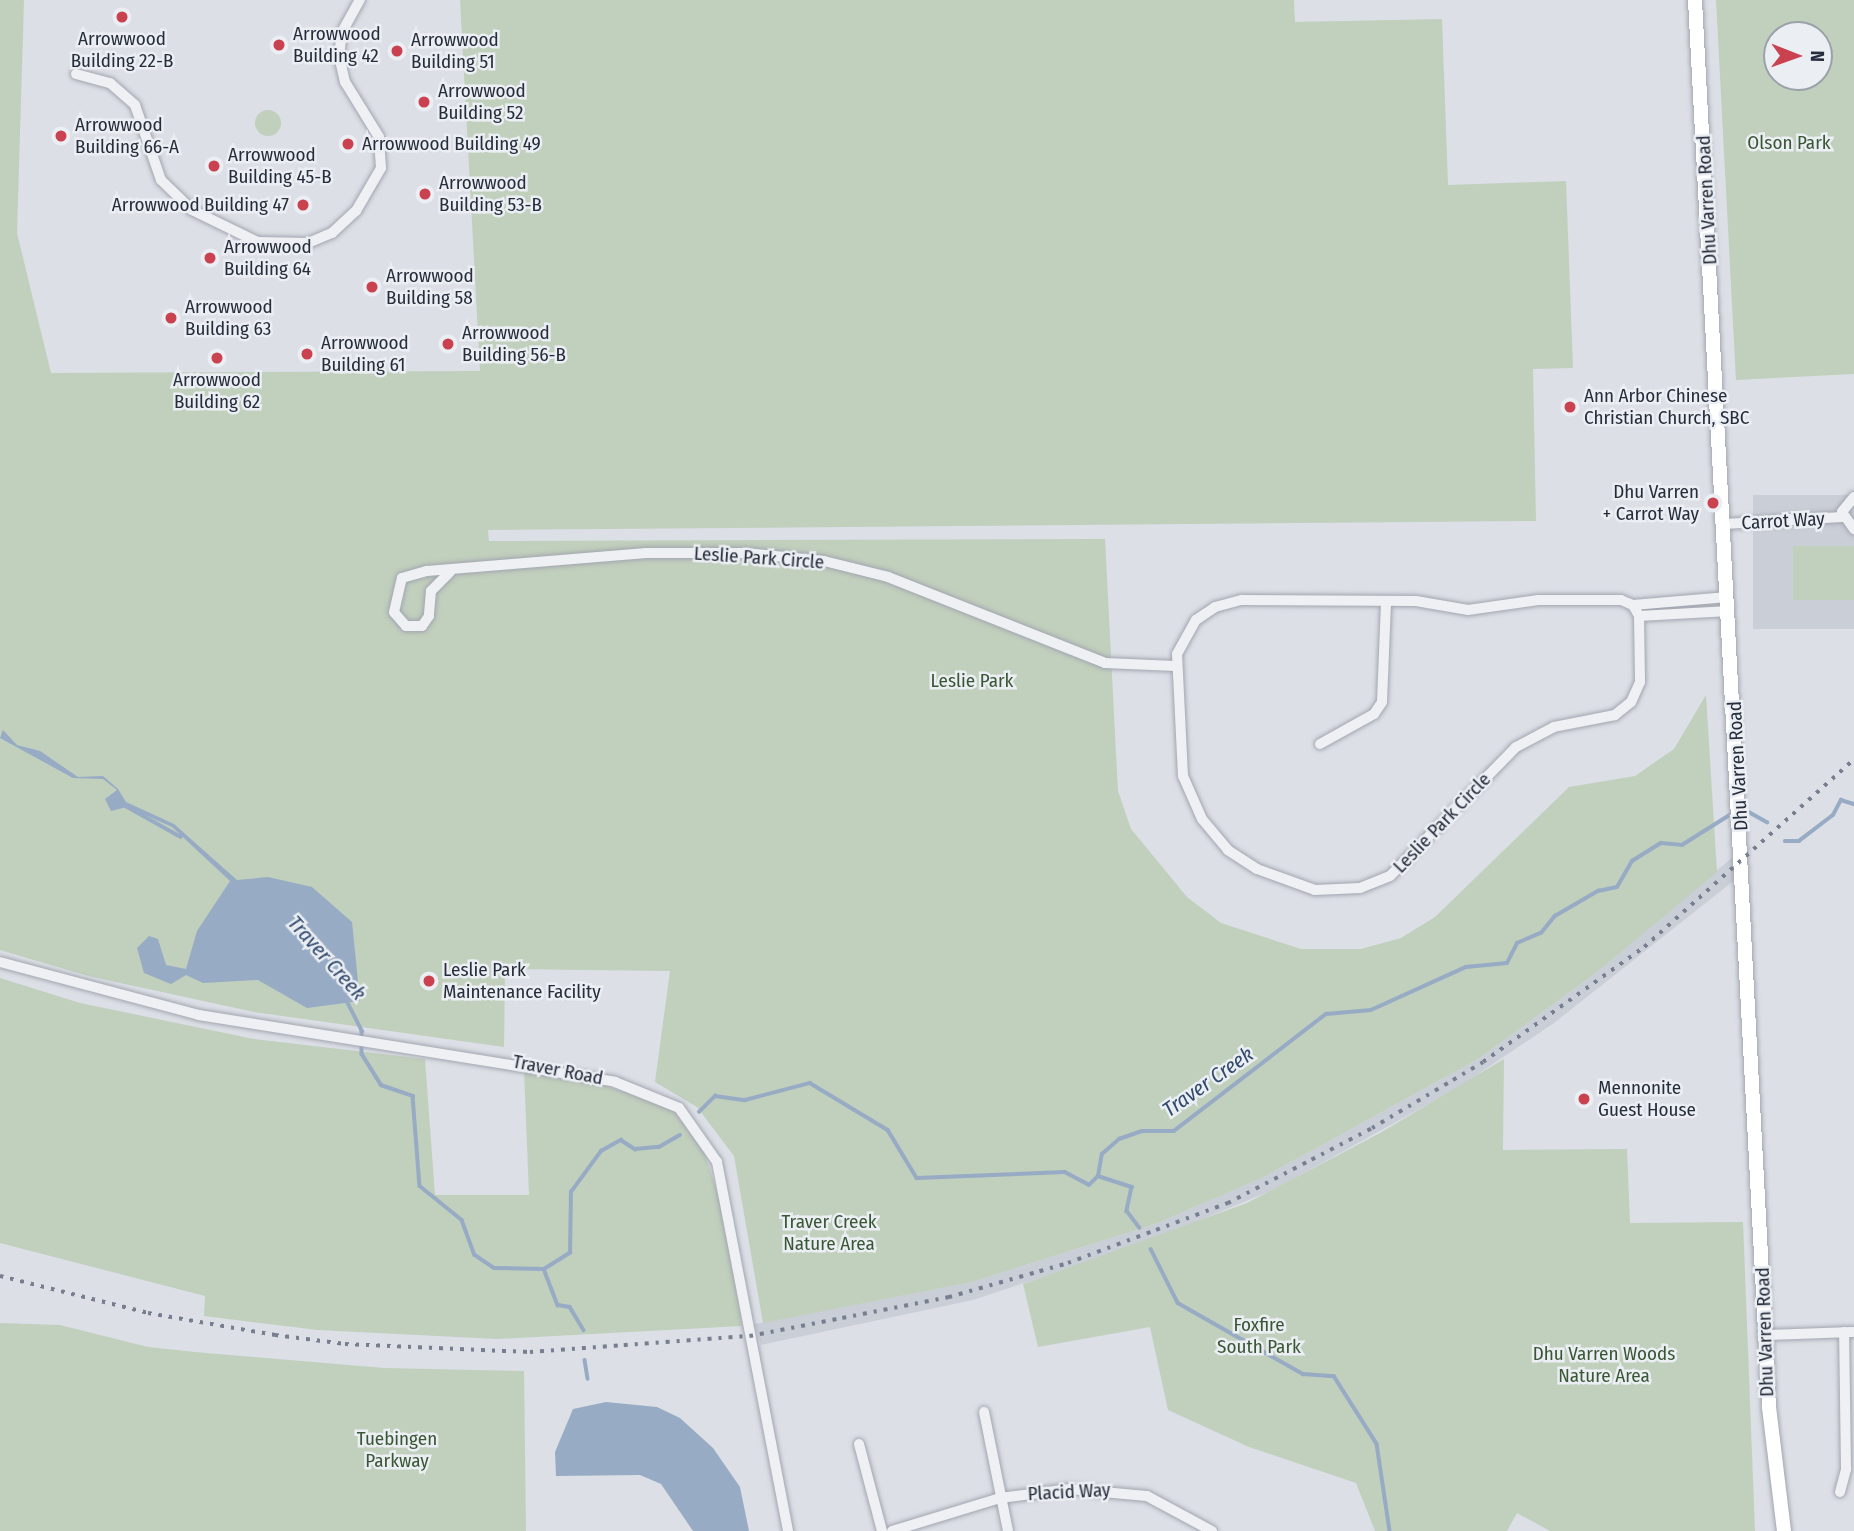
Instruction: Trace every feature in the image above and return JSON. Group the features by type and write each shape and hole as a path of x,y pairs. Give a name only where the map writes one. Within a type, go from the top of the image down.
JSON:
{"main road":[{"name":"Dhu Varren Road","path":"1695,0 1729,604 1770,1423 1784,1531"}],"street":[{"path":"76,74 110,83 135,105 161,180 192,210 258,242 308,243 342,226 371,192 381,168 379,136 340,67 342,32 360,0"},
{"name":"Carrot Way","path":"1842,517 1845,503 1854,497"},
{"name":"Carrot Way","path":"1724,524 1842,517 1854,529"},
{"name":"Leslie Park Circle","path":"450,572 431,591 429,616 422,626 406,626 394,612 402,578 450,572 646,552 817,560 919,588 1105,663 1175,666"},
{"path":"1672,599 1673,612"},
{"name":"Leslie Park Circle","path":"1633,605 1639,616 1640,682 1625,708 1609,718 1554,727 1525,741 1398,870 1379,882 1343,890 1315,890 1278,878 1228,850 1213,834 1183,776 1175,666 1188,630 1226,603 1386,601 1468,610 1538,600 1621,600 1633,605 1672,599 1729,604"},
{"path":"1320,744 1367,719 1382,702 1386,601"},
{"path":"1639,616 1729,604"},
{"name":"Traver Road","path":"0,962 199,1015 636,1086 679,1108 717,1162 788,1531"},
{"path":"1766,1335 1849,1332 1846,1469 1840,1492"},
{"name":"Placid Way","path":"984,1412 1007,1531"},
{"path":"859,1444 882,1531"},
{"name":"Placid Way","path":"891,1531 1000,1499 1114,1489 1176,1507 1212,1531"}],"shaded area":[{"path":"1753,495 1854,495 1854,629 1753,629"},
{"path":"1734,856 1736,879 1554,1023 1459,1087 1275,1189 1145,1243 973,1300 761,1345 755,1324 972,1282 1155,1224 1262,1178 1478,1059 1597,972"}],"green space":[{"path":"0,0 24,0 17,233 51,373 480,371 460,0 1294,0 1295,22 1442,19 1448,185 1566,181 1573,368 1533,369 1536,521 488,530 489,541 1105,539 1118,791 1131,829 1187,897 1221,923 1301,949 1361,949 1401,938 1435,917 1569,787 1635,776 1674,749 1706,695 1717,872 1597,972 1478,1059 1262,1178 1155,1224 972,1282 763,1323 734,1156 697,1107 655,1082 670,971 505,969 504,1047 254,1012 88,976 0,950"},
{"name":"Olson Park","path":"1716,0 1854,0 1854,374 1736,380"},
{"path":"268,110 278,113 281,123 278,133 268,136 258,133 255,123 258,113"},
{"path":"1793,546 1854,546 1854,600 1793,600"},
{"path":"0,978 80,1003 254,1039 425,1059 435,1195 529,1195 524,1069 595,1082 672,1109 705,1153 723,1212 742,1326 497,1339 318,1330 204,1316 205,1296 0,1243"},
{"name":"Dhu Varren Woods Nature Area","path":"1504,1059 1503,1150 1627,1149 1630,1223 1743,1222 1755,1531 1550,1531 1517,1513 1507,1531 1375,1531 1356,1483 1249,1447 1168,1410 1150,1327 1038,1347 1023,1284 1247,1203 1380,1133"},
{"name":"Tuebingen Parkway","path":"0,1323 60,1325 148,1347 195,1352 384,1368 524,1371 526,1531 0,1531"}],"water":[{"path":"3,730 17,745 40,751 78,777 103,776 118,789 126,802 174,824 237,880 268,877 312,887 352,922 360,1001 307,1008 258,980 203,983 186,975 171,984 144,973 137,948 149,936 158,939 166,965 186,969 197,931 230,881 172,827 127,807 111,811 105,799 117,790 103,779 73,778 0,738"},
{"path":"606,1402 657,1407 680,1418 713,1448 740,1487 749,1531 693,1531 661,1484 640,1475 556,1476 555,1452 573,1409"}],"waterway":[{"name":"Traver Creek","path":"1785,841 1799,841 1833,815 1841,800 1854,804"},
{"name":"Traver Creek","path":"124,805 181,837"},
{"name":"Traver Creek","path":"1749,812 1767,822"},
{"name":"Traver Creek","path":"699,1112 715,1096 745,1100 810,1083 888,1130 917,1178 1065,1172 1089,1185 1098,1176 1102,1154 1119,1139 1142,1131 1174,1131 1326,1014 1371,1010 1466,967 1507,963 1517,943 1541,933 1555,916 1598,891 1617,887 1632,861 1661,843 1682,845 1733,813"},
{"name":"Traver Creek","path":"347,1001 362,1031 362,1054 381,1085 413,1096 420,1186 462,1220 475,1255 494,1268 544,1269 570,1253 571,1192 601,1151 621,1140 635,1149 659,1147 680,1135"},
{"path":"1098,1176 1132,1187 1127,1211 1140,1228"},
{"path":"1151,1249 1178,1303 1303,1374 1334,1376 1377,1444 1390,1531"},
{"path":"544,1269 558,1305 570,1307 584,1330"},
{"path":"585,1360 588,1379"}],"railway":[{"path":"0,1276 148,1313 275,1335 345,1344 530,1352 750,1336 949,1297 1068,1263 1228,1203 1372,1128 1483,1062 1644,947 1854,759"}],"place":[{"name":"Arrowwood Building 22-B","path":"122,17"},
{"name":"Arrowwood Building 42","path":"279,45"},
{"name":"Arrowwood Building 51","path":"397,51"},
{"name":"Arrowwood Building 52","path":"424,102"},
{"name":"Arrowwood Building 66-A","path":"61,136"},
{"name":"Arrowwood Building 49","path":"348,144"},
{"name":"Arrowwood Building 45-B","path":"214,166"},
{"name":"Arrowwood Building 53-B","path":"425,194"},
{"name":"Arrowwood Building 47","path":"303,205"},
{"name":"Arrowwood Building 64","path":"210,258"},
{"name":"Arrowwood Building 58","path":"372,287"},
{"name":"Arrowwood Building 63","path":"171,318"},
{"name":"Arrowwood Building 56-B","path":"448,344"},
{"name":"Arrowwood Building 61","path":"307,354"},
{"name":"Arrowwood Building 62","path":"217,358"},
{"name":"Ann Arbor Chinese Christian Church, SBC","path":"1570,407"},
{"name":"Dhu Varren + Carrot Way","path":"1713,503"},
{"name":"Leslie Park Maintenance Facility","path":"429,981"},
{"name":"Mennonite Guest House","path":"1584,1099"}],"park label":[{"name":"Leslie Park","path":"972,681"},
{"name":"Traver Creek Nature Area","path":"829,1233"},
{"name":"Foxfire South Park","path":"1259,1336"}]}
